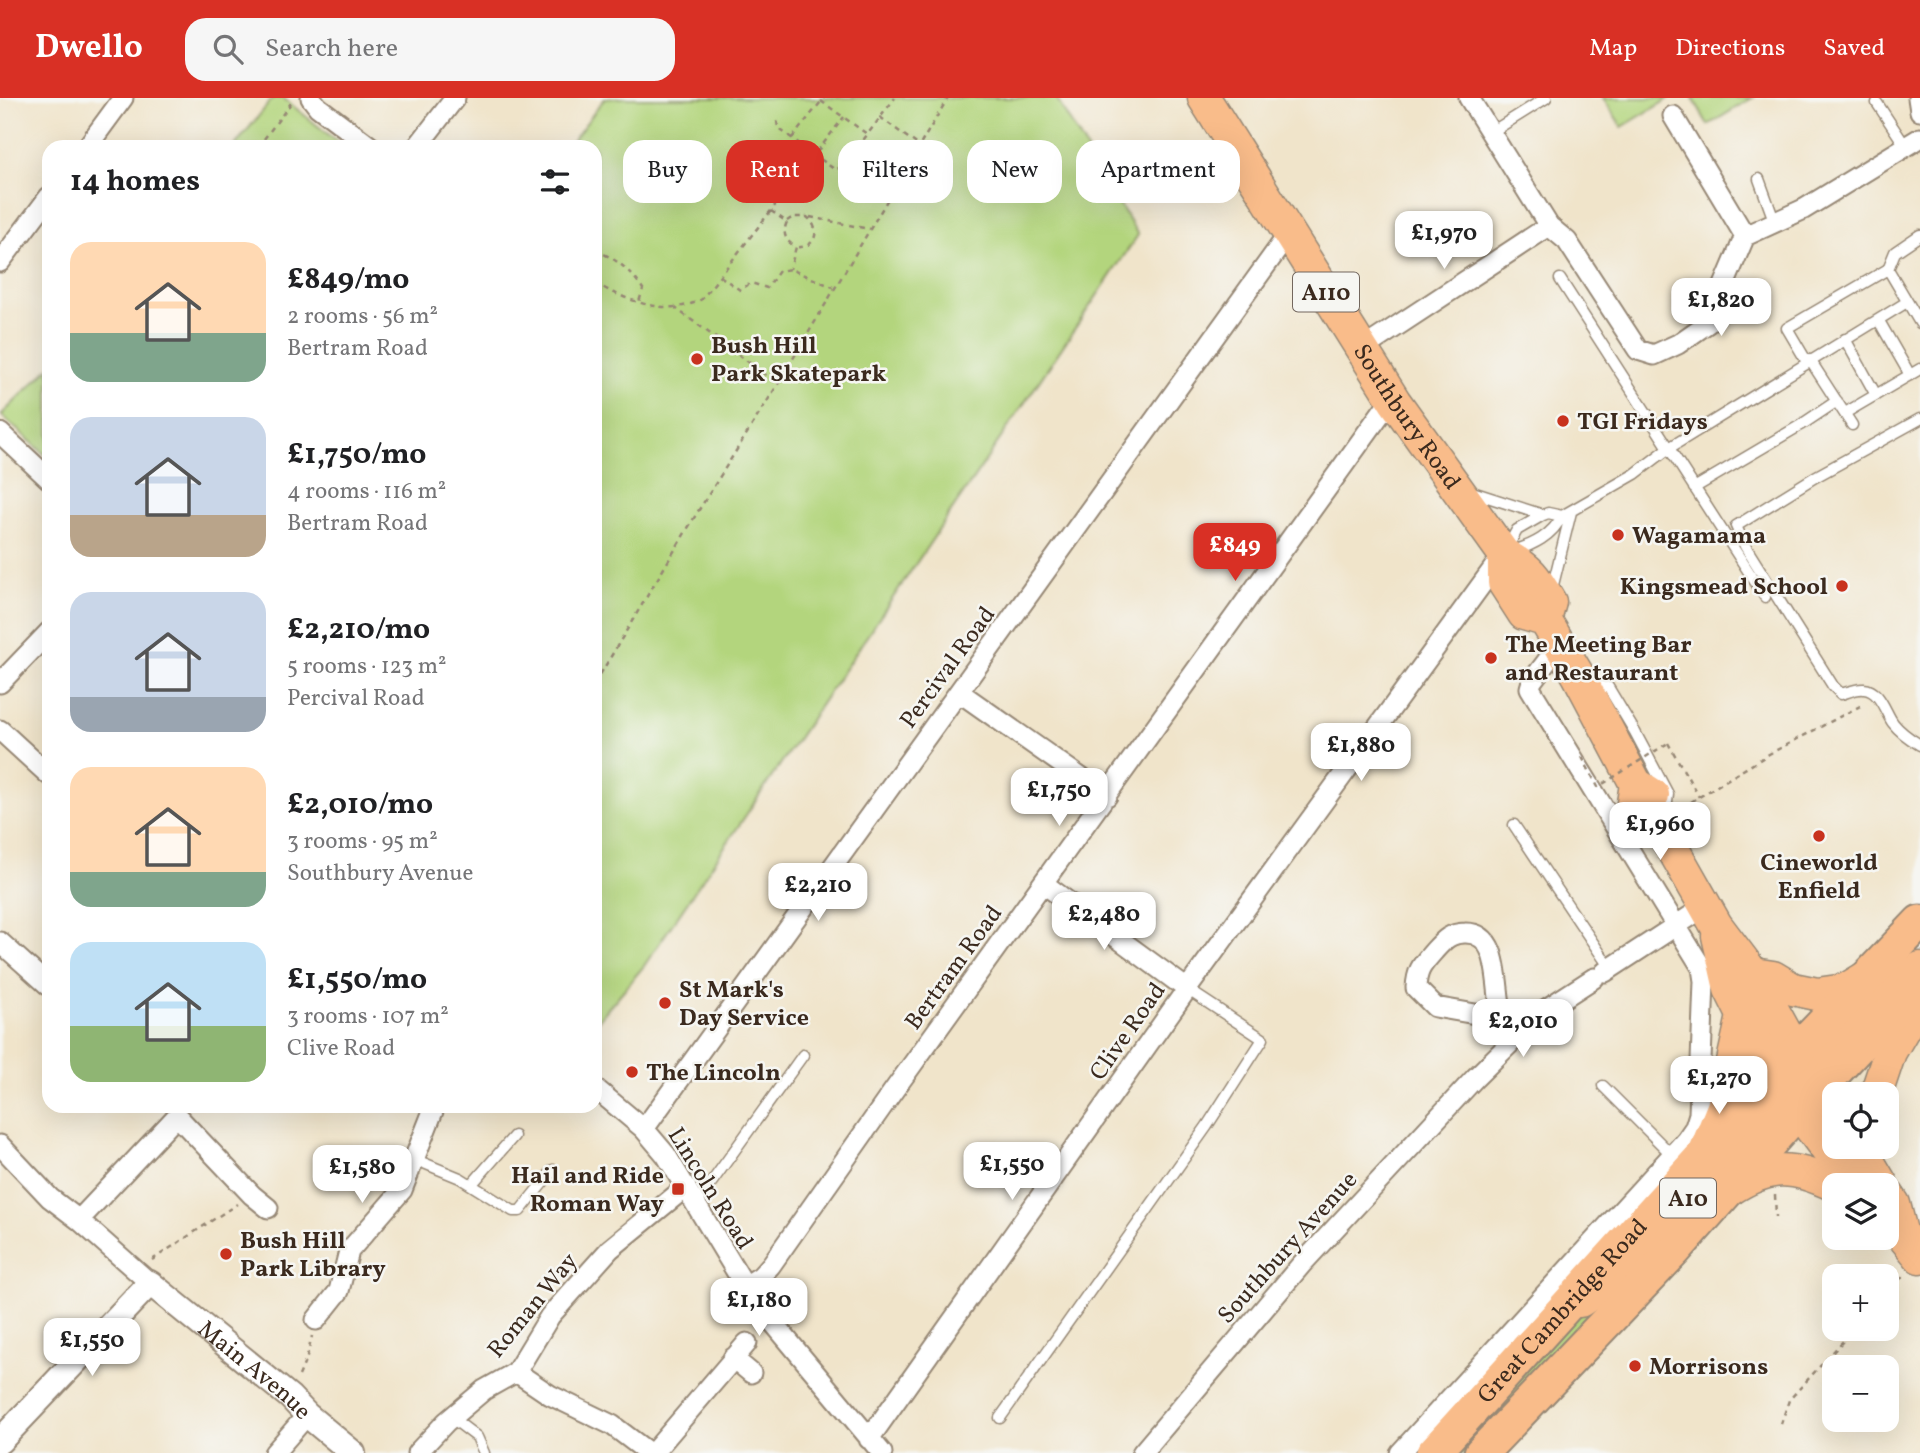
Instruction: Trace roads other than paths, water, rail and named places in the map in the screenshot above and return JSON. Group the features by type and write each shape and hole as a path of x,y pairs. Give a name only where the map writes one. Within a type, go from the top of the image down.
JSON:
{"highway":[{"name":"Great Cambridge Road","path":"1481,1453 1666,1261 1729,1190 1803,1085 1865,978 1920,922"},
{"name":"Great Cambridge Road","path":"1433,1453 1555,1319 1684,1160 1803,1085 1920,981"}],"main road":[{"name":"Southbury Road","path":"1204,98 1395,402 1504,554 1527,567 1578,675 1636,784 1651,792 1672,816 1711,915 1730,989 1743,1016 1803,1085 1872,1173"},
{"name":"Southbury Road","path":"1711,915 1753,974 1803,1085"},
{"name":"A10","path":"1555,1319 1616,1276 1803,1085 1886,992 1920,968"},
{"path":"1753,974 1773,977 1793,989 1817,994 1845,990 1865,978"},
{"path":"1880,1082 1890,1052 1920,1000"},
{"path":"1684,1160 1707,1147 1723,1107 1743,1016"},
{"path":"1729,1190 1758,1174 1783,1169 1800,1171 1822,1180"},
{"name":"Southbury Road","path":"1899,1224 1905,1247"}],"street":[{"path":"92,140 124,98"},
{"path":"422,140 455,98"},
{"path":"1469,98 1549,226 1567,241 1638,350 1654,355 1678,344 1708,323 1745,236 1804,209 1913,143"},
{"path":"1918,98 1920,111"},
{"path":"302,100 318,107 362,140"},
{"path":"1673,116 1745,236"},
{"path":"0,262 42,206"},
{"path":"1362,349 1549,226"},
{"name":"Percival Road","path":"644,1129 1282,243 1291,236"},
{"name":"Bertram Road","path":"745,1286 761,1276 771,1265 1376,420 1384,409 1395,402"},
{"path":"0,433 42,472"},
{"name":"Clive Road","path":"876,1446 1187,989 1504,554"},
{"path":"1552,622 1530,688 1702,968 1704,981 1699,1114 1684,1160"},
{"path":"0,683 42,639"},
{"path":"959,692 1107,796"},
{"path":"0,730 42,769"},
{"path":"1044,884 1187,989"},
{"path":"1603,973 1676,925 1711,915"},
{"path":"1504,1019 1435,1007 1416,988 1417,972 1446,937 1457,933 1471,933 1482,940 1492,953 1504,1019 1519,1035"},
{"path":"0,943 42,980"},
{"name":"Southbury Avenue","path":"1142,1453 1301,1265 1475,1078 1543,1011 1603,973"},
{"name":"Lincoln Road","path":"602,1094 644,1129 666,1155 745,1286 876,1446"},
{"path":"79,1220 180,1113"},
{"path":"184,1113 252,1195 268,1208"},
{"path":"316,1320 340,1291 349,1251 401,1191 432,1113"},
{"name":"Main Avenue","path":"0,1144 50,1198 290,1397 307,1415 353,1453"},
{"name":"Great Cambridge Road","path":"1400,1453 1684,1160"},
{"name":"Roman Way","path":"417,1453 484,1390 516,1372 550,1317 610,1249 691,1196"},
{"path":"0,1441 143,1277"},
{"path":"516,1372 550,1395 612,1425 651,1453 747,1343"},
{"path":"733,1358 751,1373"},
{"path":"274,1453 307,1415"}],"lane":[{"path":"1490,133 1546,98"},
{"path":"1877,103 1913,143"},
{"path":"1759,178 1774,223"},
{"path":"1852,425 1787,328 1888,270 1895,252 1920,235"},
{"path":"1888,270 1920,323"},
{"path":"1560,279 1765,597"},
{"path":"1504,554 1528,547 1556,528 1567,514 1635,474 1669,448 1907,302"},
{"path":"1845,413 1915,372 1879,321"},
{"path":"1845,339 1876,395"},
{"path":"1694,488 1837,401"},
{"path":"1920,419 1815,477 1736,526 1745,545 1833,686 1842,694 1862,688 1877,696 1894,724 1908,738 1920,744"},
{"path":"1452,484 1543,515"},
{"path":"1504,554 1517,530 1548,513 1567,514"},
{"path":"1552,622 1567,514"},
{"name":"Southbury Road","path":"1578,675 1608,687 1668,794 1672,816"},
{"path":"1514,825 1603,973"},
{"path":"1000,1418 1207,1125 1263,1039 1187,989"},
{"path":"691,1196 803,1055"},
{"path":"1603,1086 1684,1160"},
{"path":"472,1184 514,1136"},
{"path":"414,1159 472,1184 513,1212 520,1211 553,1170"},
{"path":"452,1418 477,1437 484,1453"}],"place":[{"name":"Bush Hill Park Skatepark","path":"697,359"},
{"name":"TGI Fridays","path":"1563,421"},
{"name":"Wagamama","path":"1618,535"},
{"name":"Kingsmead School","path":"1842,586"},
{"name":"The Meeting Bar and Restaurant","path":"1491,658"},
{"name":"Cineworld Enfield","path":"1819,836"},
{"name":"St Mark's Day Service","path":"665,1003"},
{"name":"The Lincoln","path":"632,1072"},
{"name":"Hail and Ride Roman Way","path":"678,1189"},
{"name":"Bush Hill Park Library","path":"226,1254"},
{"name":"Morrisons","path":"1635,1366"}]}
